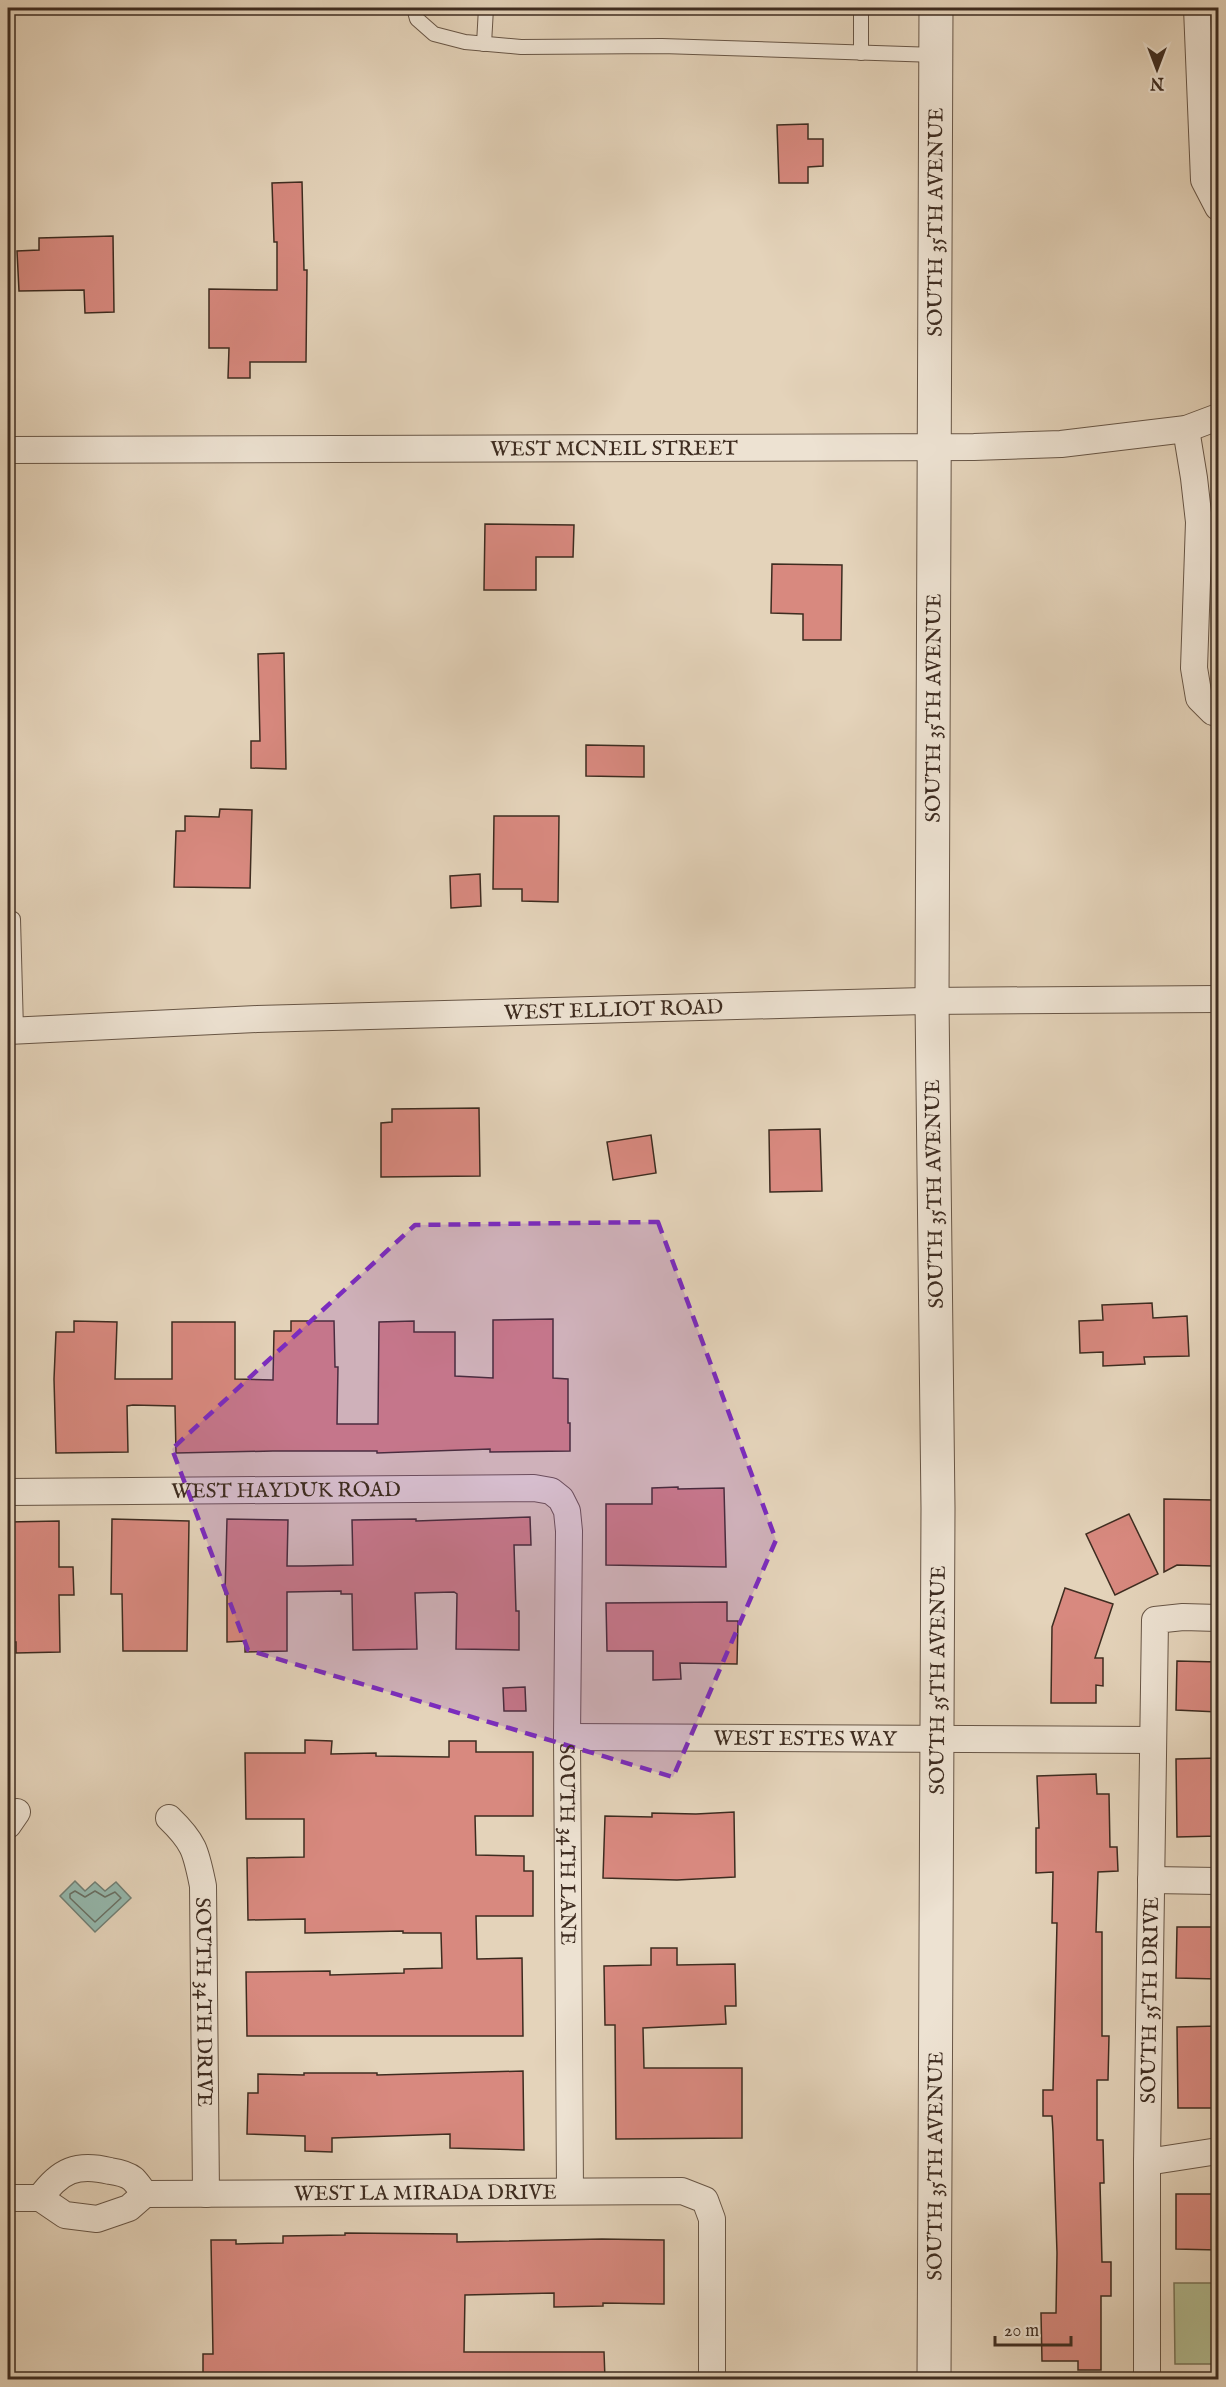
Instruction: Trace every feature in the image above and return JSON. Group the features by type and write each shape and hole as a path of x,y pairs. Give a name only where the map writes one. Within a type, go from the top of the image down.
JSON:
{"street":[{"name":"SOUTH 35TH AVENUE","path":"934,2379 938,1508 932,1001 936,8"},
{"path":"1197,8 1204,180 1218,207"},
{"name":"WEST MCNEIL STREET","path":"8,450 936,447 1061,444 1186,429 1218,417"},
{"path":"1186,429 1198,522 1194,668 1209,706"},
{"name":"WEST ELLIOT ROAD","path":"12,1031 269,1019 932,1001 1218,999"},
{"name":"WEST HAYDUK ROAD","path":"8,1492 534,1488 551,1491 561,1499"},
{"name":"SOUTH 34TH LANE","path":"561,1499 567,1511 569,1542 567,1737 570,2190"},
{"name":"SOUTH 35TH DRIVE","path":"1147,2379 1147,2162 1155,1620 1183,1617 1218,1618"},
{"name":"WEST ESTES WAY","path":"567,1737 1153,1740"},
{"name":"SOUTH 34TH DRIVE","path":"169,1818 188,1836 197,1857 202,1886 206,2194"},
{"path":"1151,1880 1218,1881"},
{"path":"1147,2162 1218,2151"},
{"path":"8,2198 40,2198 65,2215 98,2218 129,2208 145,2194 131,2177 89,2166 71,2170 60,2176 40,2198"},
{"name":"WEST LA MIRADA DRIVE","path":"145,2194 682,2191 705,2200 712,2219 712,2379"}],"lane":[{"path":"414,8 417,19 434,34 484,44 521,47 662,46 936,55"},
{"path":"484,44 486,8"},
{"path":"861,8 861,53"},
{"path":"8,919 12,919 12,1031"}],"highlighted area":[{"path":"658,1222 776,1540 673,1777 248,1650 172,1449 415,1225"}],"green space":[{"path":"1174,2283 1218,2283 1218,2364 1175,2364"}],"water":[{"path":"75,1881 85,1891 95,1882 105,1891 116,1882 131,1898 95,1932 60,1896"}],"building":[{"path":"808,124 808,139 823,139 823,166 808,167 808,183 779,183 777,125"},
{"path":"302,182 304,270 307,270 306,362 250,362 250,378 228,378 229,348 209,348 209,289 277,290 277,242 274,242 272,183"},
{"path":"113,236 114,312 85,313 84,290 19,291 17,251 39,250 39,238"},
{"path":"485,524 574,525 573,557 536,557 536,590 484,590"},
{"path":"772,564 842,565 841,640 803,640 803,614 771,613"},
{"path":"284,653 286,769 251,768 251,741 260,741 258,654"},
{"path":"586,745 644,746 644,777 586,776"},
{"path":"220,809 252,810 250,888 174,887 176,831 185,831 185,816 219,817"},
{"path":"494,816 559,816 558,902 522,901 522,889 493,889"},
{"path":"480,874 481,906 451,908 450,876"},
{"path":"479,1108 480,1176 381,1177 381,1123 392,1122 392,1109"},
{"path":"820,1129 822,1191 770,1192 769,1130"},
{"path":"651,1135 656,1173 613,1180 607,1142"},
{"path":"1152,1303 1153,1318 1187,1316 1189,1356 1144,1357 1145,1364 1103,1366 1103,1352 1080,1353 1079,1321 1103,1320 1102,1305"},
{"path":"553,1319 553,1378 568,1379 570,1451 490,1452 490,1449 377,1453 377,1451 273,1451 176,1453 175,1406 133,1405 127,1406 128,1452 56,1453 54,1379 56,1332 74,1332 74,1321 117,1322 115,1379 172,1379 172,1322 235,1322 235,1379 273,1380 274,1331 291,1331 291,1321 334,1321 335,1367 338,1367 337,1424 378,1424 379,1322 414,1321 414,1332 455,1332 455,1376 493,1378 493,1320"},
{"path":"678,1487 678,1489 724,1488 726,1567 606,1565 606,1504 652,1504 652,1488"},
{"path":"1164,1499 1213,1500 1213,1566 1177,1565 1164,1572"},
{"path":"1129,1514 1158,1574 1115,1595 1086,1534"},
{"path":"530,1517 531,1545 514,1545 516,1611 519,1611 519,1650 456,1649 457,1594 454,1592 415,1593 417,1649 353,1650 352,1594 341,1594 341,1591 287,1592 287,1651 245,1652 245,1641 227,1642 227,1594 225,1594 227,1519 288,1520 287,1566 303,1566 353,1565 352,1520 416,1519 416,1521"},
{"path":"112,1519 189,1521 187,1651 123,1651 122,1594 111,1594"},
{"path":"59,1521 59,1567 73,1567 74,1595 59,1595 60,1652 16,1653 16,1642 8,1642 8,1522"},
{"path":"1065,1588 1113,1604 1095,1658 1103,1658 1103,1686 1096,1685 1096,1703 1051,1703 1052,1627"},
{"path":"727,1602 727,1621 738,1621 737,1664 680,1663 681,1679 653,1680 653,1651 607,1651 606,1603"},
{"path":"1177,1661 1218,1662 1218,1712 1176,1710"},
{"path":"525,1687 526,1711 504,1711 503,1688"},
{"path":"305,1740 332,1741 331,1754 376,1753 376,1756 449,1757 449,1741 476,1741 476,1752 533,1752 533,1816 475,1816 476,1855 524,1856 524,1871 533,1871 533,1916 476,1916 477,1959 522,1958 523,2036 247,2036 246,1972 330,1971 330,1975 404,1973 404,1969 442,1968 441,1933 403,1933 403,1931 305,1933 305,1919 248,1920 247,1858 304,1857 304,1819 246,1819 245,1753 305,1753"},
{"path":"1218,1758 1218,1836 1177,1837 1176,1759"},
{"path":"1096,1774 1097,1794 1109,1794 1110,1847 1117,1847 1118,1871 1098,1872 1096,1932 1102,1932 1102,2036 1109,2036 1108,2080 1097,2080 1097,2140 1103,2140 1104,2183 1100,2183 1102,2262 1111,2262 1111,2296 1101,2296 1101,2370 1078,2370 1078,2361 1042,2361 1041,2313 1056,2313 1057,2253 1053,2132 1052,2116 1043,2116 1043,2090 1053,2090 1057,1923 1052,1923 1053,1872 1036,1873 1036,1828 1039,1828 1037,1776"},
{"path":"734,1812 735,1877 677,1880 603,1878 605,1816 652,1817 652,1813"},
{"path":"1177,1927 1218,1927 1218,1979 1176,1978"},
{"path":"651,1948 677,1948 677,1965 735,1964 736,2006 725,2006 726,2024 643,2028 644,2068 742,2068 742,2138 616,2139 615,2025 605,2025 604,1966 651,1965"},
{"path":"1218,2026 1218,2108 1178,2108 1177,2027"},
{"path":"523,2071 524,2150 450,2148 450,2134 332,2138 332,2152 305,2151 305,2136 247,2134 248,2093 258,2093 258,2074 377,2073 377,2075"},
{"path":"1176,2194 1218,2194 1218,2250 1176,2249"},
{"path":"345,2233 457,2234 457,2242 664,2240 664,2304 603,2303 603,2306 554,2307 554,2293 465,2295 464,2352 604,2352 605,2379 203,2379 203,2354 213,2354 211,2240 236,2240 236,2244 283,2243 283,2236 345,2235"}]}
